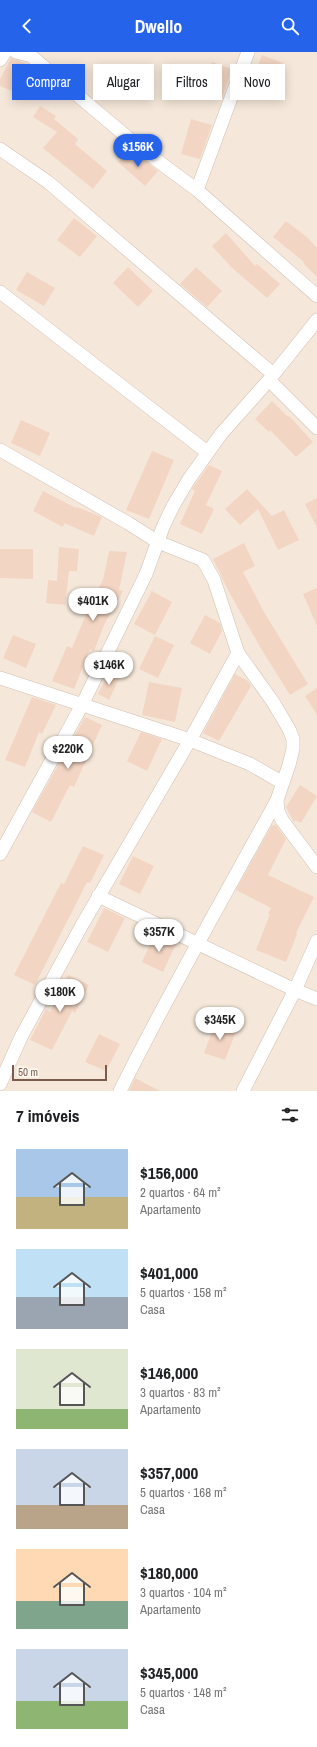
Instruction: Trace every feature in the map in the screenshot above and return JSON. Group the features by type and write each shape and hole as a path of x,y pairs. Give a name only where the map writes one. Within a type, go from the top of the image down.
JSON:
{"street":[{"path":"0,60 5,52"},
{"path":"16,52 31,56 139,147 197,190 317,296"},
{"path":"197,190 248,52"},
{"path":"0,149 48,182 271,377 317,428"},
{"path":"0,292 207,452"},
{"path":"0,854 82,705 146,574 173,506 189,479 221,434 271,377 317,320"},
{"path":"0,450 128,523 158,542 203,560 214,580 238,653 273,702 289,729 292,739 293,749 277,800 199,944 176,982 120,1091"},
{"path":"0,1084 22,1038 98,896 190,740 238,653"},
{"path":"0,678 190,740 250,764 283,783"},
{"path":"277,800 278,811 282,820 317,867"},
{"path":"98,896 295,990 317,999"},
{"path":"243,1091 295,990 317,941"}],"shaded area":[{"path":"0,52 317,52 317,1091 0,1091"}],"building":[{"path":"262,55 283,63 283,64 259,64"},
{"path":"11,58 26,64 12,64 12,91 0,86 0,79"},
{"path":"222,66 230,68 230,75 222,98"},
{"path":"40,106 56,116 54,119 78,139 75,144 107,171 93,189 43,148 57,132 33,117"},
{"path":"191,119 212,125 200,159 181,154"},
{"path":"130,150 158,171 145,186 118,162"},
{"path":"74,218 97,236 80,257 57,240"},
{"path":"286,221 308,238 317,248 317,277 303,263 304,262 273,237"},
{"path":"226,233 255,266 257,264 280,284 267,298 231,267 212,246"},
{"path":"128,267 153,291 138,307 113,283"},
{"path":"196,267 222,291 207,307 180,284"},
{"path":"27,272 55,288 44,306 16,290"},
{"path":"272,401 288,417 289,416 313,442 296,457 270,430 269,432 255,419"},
{"path":"21,420 50,433 40,456 11,443"},
{"path":"152,451 174,460 149,519 126,510"},
{"path":"209,465 222,471 206,505 214,509 202,534 180,524 195,491 192,489"},
{"path":"247,489 272,516 284,510 299,540 278,550 258,509 240,525 225,509"},
{"path":"43,491 76,508 77,507 102,517 94,536 64,523 63,527 33,511"},
{"path":"317,498 317,528 305,504"},
{"path":"244,543 255,566 243,572 264,612 308,684 290,695 260,647 229,592 213,559"},
{"path":"59,547 79,549 77,571 69,571 65,605 46,603 48,580 57,581"},
{"path":"0,549 33,549 33,579 0,578"},
{"path":"109,551 127,552 119,590 123,591 104,625 94,651 90,649 74,689 52,681 67,646 72,648 86,612 103,580"},
{"path":"317,588 317,626 303,594"},
{"path":"152,591 172,602 155,635 134,624"},
{"path":"205,615 220,623 222,631 210,654 190,643"},
{"path":"13,635 36,644 26,668 3,658"},
{"path":"155,636 174,645 158,678 139,669"},
{"path":"109,672 120,677 109,700 98,694"},
{"path":"235,674 248,681 251,686 219,741 203,733"},
{"path":"149,682 182,688 175,722 142,715"},
{"path":"317,688 317,715 305,696"},
{"path":"32,697 56,705 42,734 39,732 25,767 5,760"},
{"path":"85,717 102,725 74,787 70,785 51,822 32,812"},
{"path":"141,732 162,739 147,771 127,761"},
{"path":"300,785 317,796 301,823 295,820 294,822 286,807"},
{"path":"275,824 286,839 268,875 314,897 296,933 297,934 286,962 256,950 271,908 236,890 272,825 274,826"},
{"path":"83,846 104,855 90,883 87,882 35,985 14,975 61,883 64,884"},
{"path":"133,856 154,866 140,894 119,884"},
{"path":"104,908 125,918 108,952 87,942"},
{"path":"155,934 176,944 163,972 142,962"},
{"path":"68,975 89,985 75,1013 72,1011 52,1050 30,1040 46,1009 50,1012"},
{"path":"216,1021 237,1029 225,1060 204,1053"},
{"path":"99,1034 120,1044 106,1071 85,1062"},
{"path":"135,1078 160,1091 129,1091"}]}
